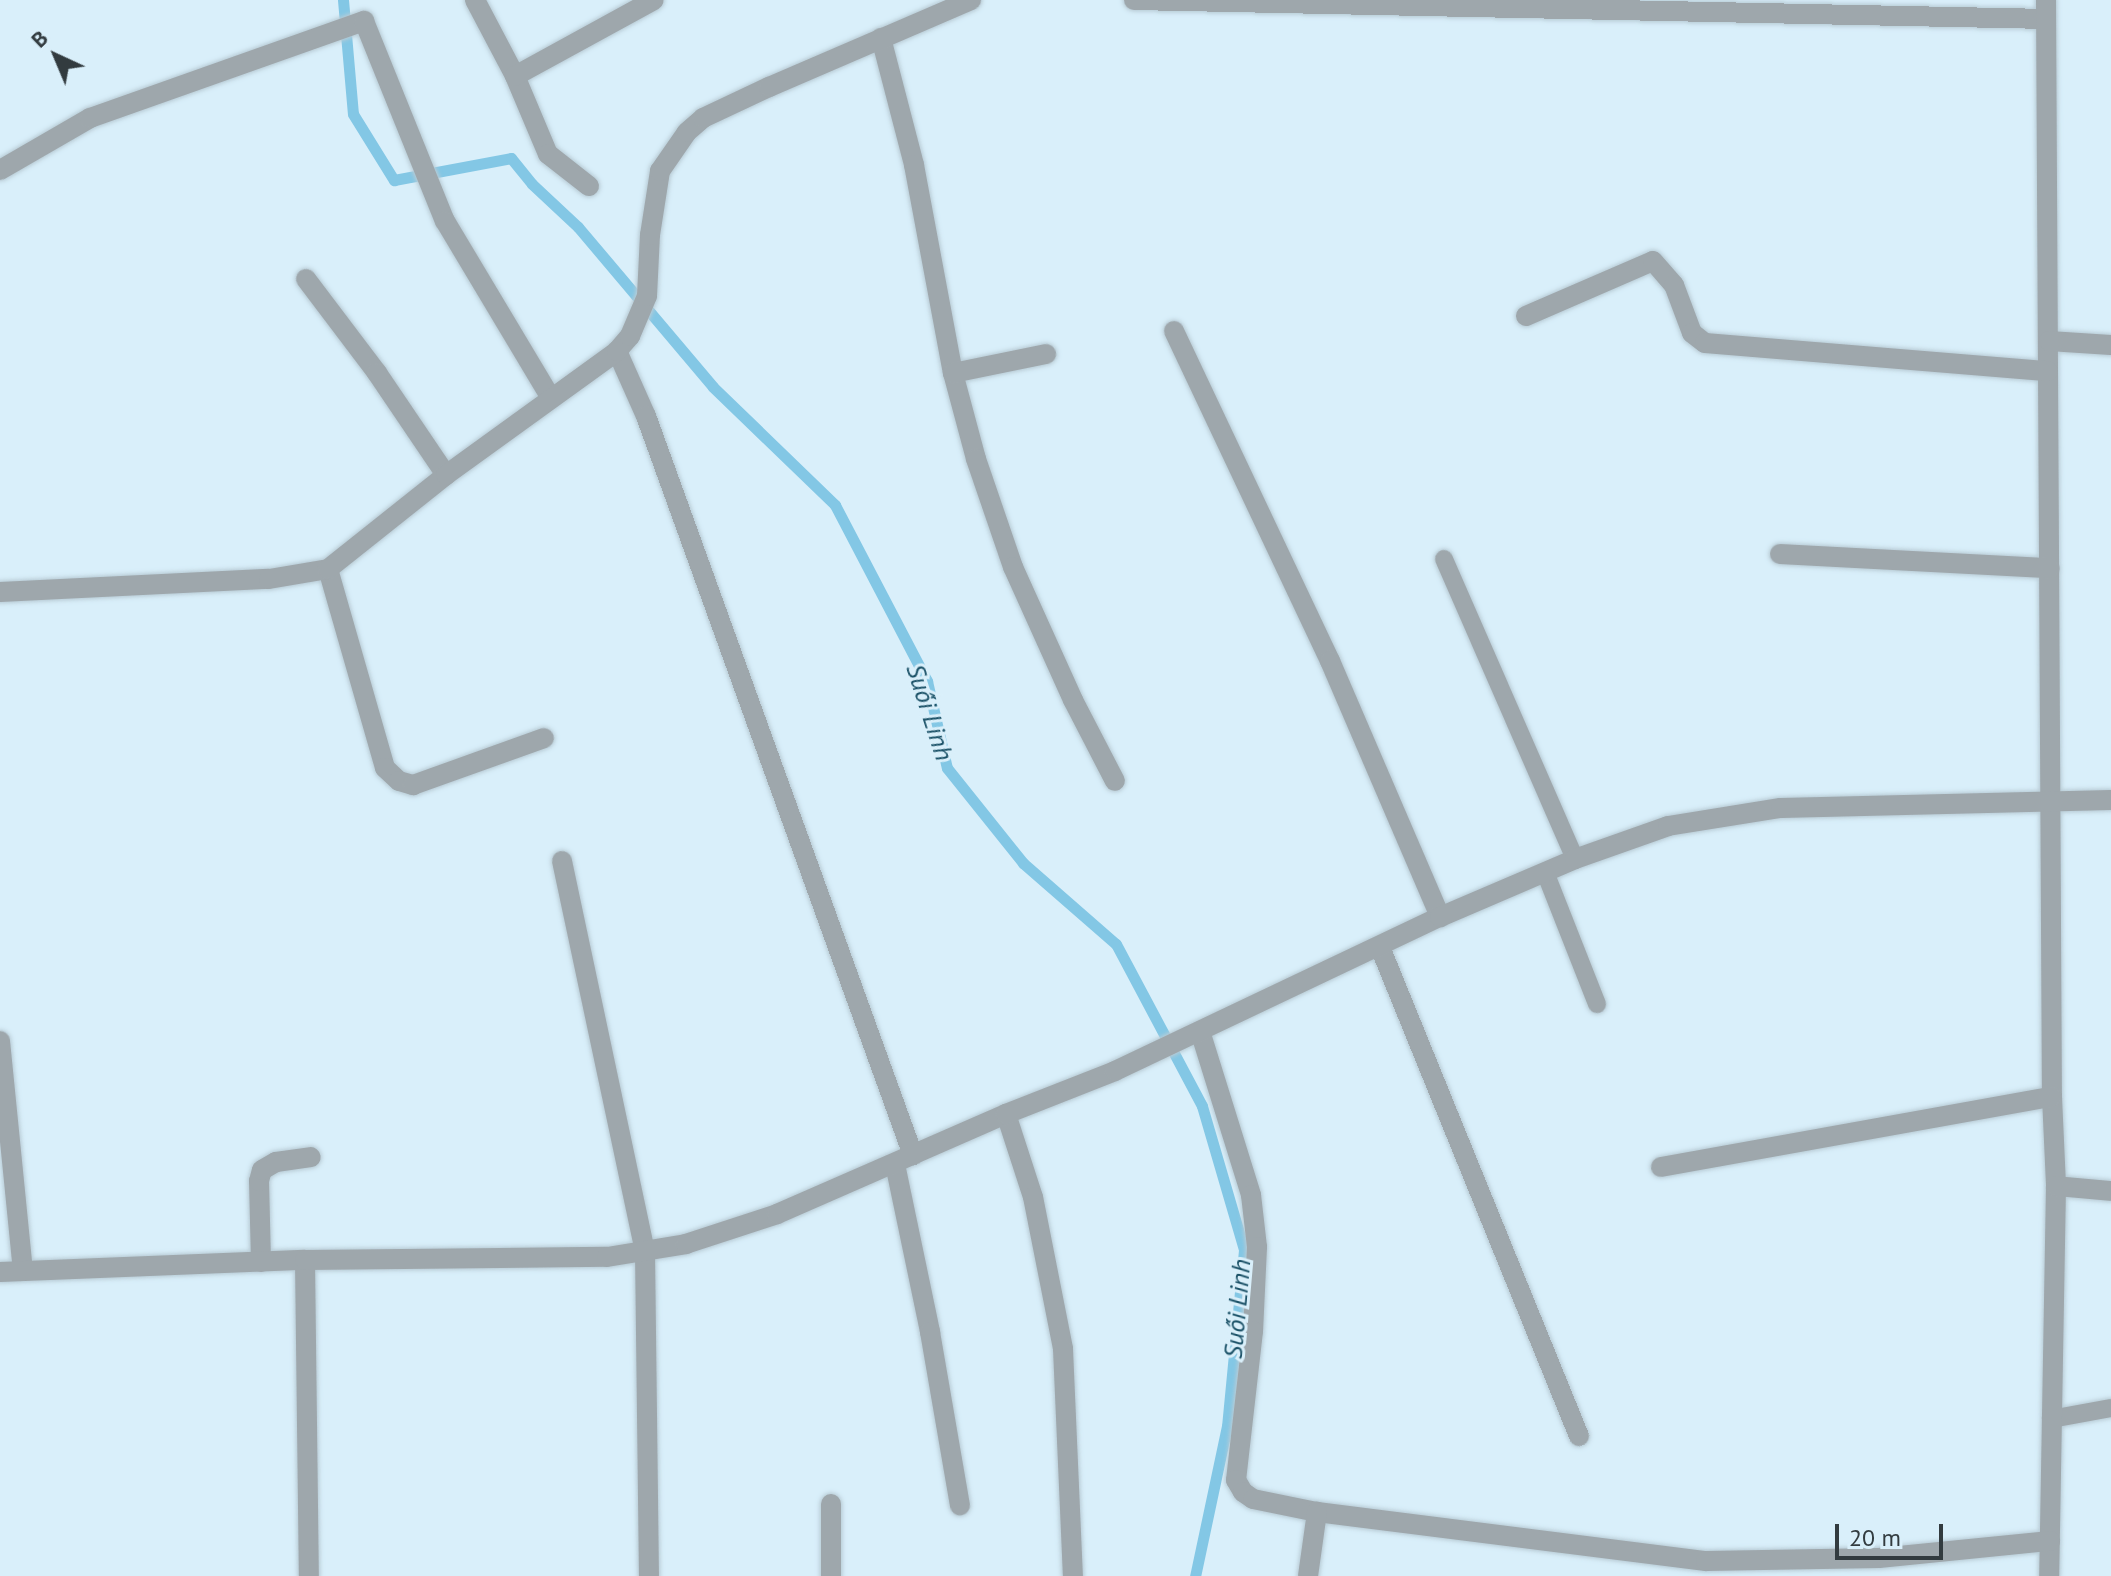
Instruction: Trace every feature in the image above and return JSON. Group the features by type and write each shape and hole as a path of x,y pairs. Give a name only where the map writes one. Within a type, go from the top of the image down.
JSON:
{"street":[{"path":"475,0 515,76 548,154 589,186"},
{"path":"515,76 654,0"},
{"path":"0,592 269,579 328,569 446,475 624,343 647,296 650,235 660,171 687,132 703,118 971,0"},
{"path":"1134,0 2046,10 2052,1097 2056,1186 2049,1576"},
{"path":"0,170 90,118 364,21 445,221 551,398"},
{"path":"881,38 914,165 953,373 976,459 1013,567 1073,700 1115,781"},
{"path":"1526,316 1653,261 1674,285 1692,333 1705,343 2048,371"},
{"path":"306,279 377,373 446,475"},
{"path":"1174,331 1330,661 1440,917"},
{"path":"2049,341 2111,345"},
{"path":"624,343 646,416 904,1159 960,1505"},
{"path":"953,373 1046,354"},
{"path":"1780,554 2050,568"},
{"path":"328,569 385,768 399,781 413,785 544,738"},
{"path":"0,1272 305,1260 607,1257 686,1244 777,1214 1006,1114 1115,1071 1440,917 1575,859 1668,826 1781,808 2111,800"},
{"path":"562,861 645,1251 649,1576"},
{"path":"1380,947 1579,1436"},
{"path":"1200,1031 1251,1195 1257,1247 1253,1331 1236,1480 1243,1492 1253,1499 1317,1512 1706,1561 1809,1568 2050,1541"},
{"path":"0,1041 23,1271"},
{"path":"1661,1167 2052,1097"},
{"path":"1006,1114 1033,1197 1061,1336 1073,1576"},
{"path":"261,1262 259,1181 262,1170 276,1162 311,1157"},
{"path":"2056,1186 2111,1191"},
{"path":"305,1260 309,1576"},
{"path":"831,1504 831,1576"},
{"path":"1308,1576 1317,1512"}],"lane":[{"path":"1444,559 1575,859"},
{"path":"1545,872 1597,1004"},
{"path":"2051,1419 2111,1408"}],"waterway":[{"name":"Suối Linh","path":"343,0 353,114 394,180 511,158 532,184 578,227 713,387 835,505 927,681 947,768 1023,863 1116,944 1202,1106 1244,1250 1227,1426 1195,1576"}]}
